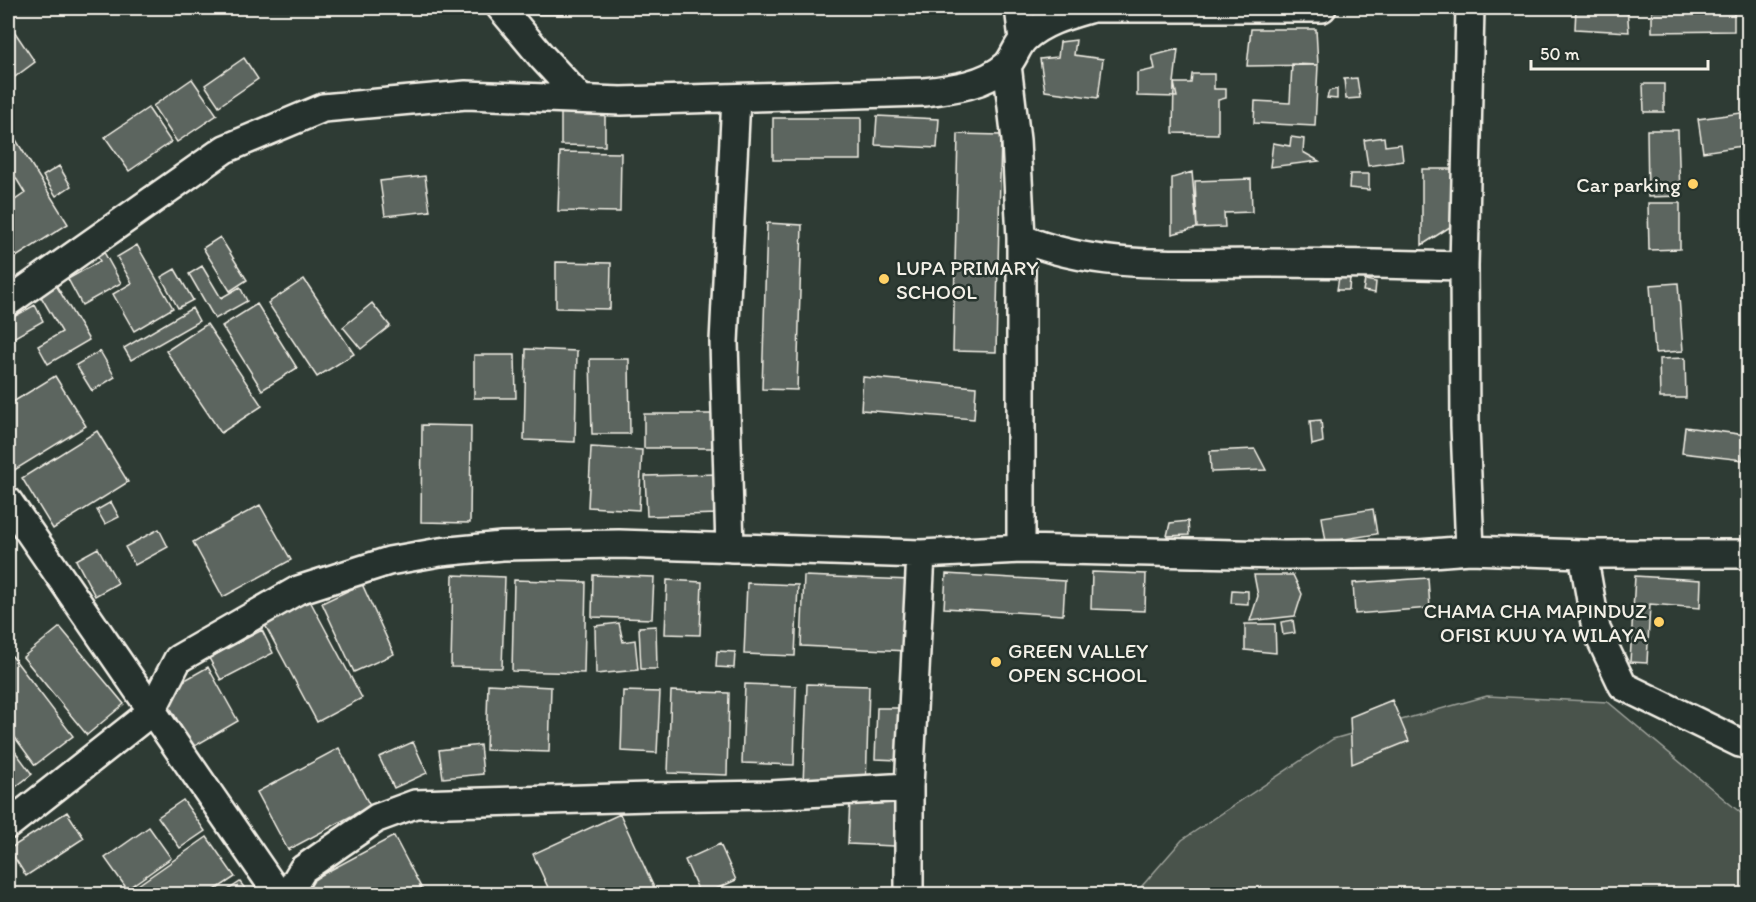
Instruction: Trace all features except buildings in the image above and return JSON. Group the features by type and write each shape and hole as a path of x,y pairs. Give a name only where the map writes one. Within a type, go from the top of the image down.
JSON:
{"street":[{"path":"501,8 581,99"},
{"path":"1018,8 1023,39"},
{"path":"8,302 225,149 323,108 466,95 621,101 859,95 962,88 1007,65 1023,39 1057,18 1092,8 1322,8"},
{"path":"1470,8 1464,266 1465,426 1470,550"},
{"path":"1007,65 1016,140 1022,238 1021,549"},
{"path":"730,548 724,342 736,98"},
{"path":"1022,238 1045,248 1078,255 1164,264 1342,263 1464,266"},
{"path":"8,504 278,894"},
{"path":"8,825 151,712 178,659 298,590 389,561 440,552 502,546 619,544 921,555 1021,549 1284,555 1419,554 1470,550 1583,554 1749,554"},
{"path":"1583,554 1596,629 1623,686 1746,748"},
{"path":"909,894 909,787 921,555"},
{"path":"288,894 303,869 377,818 414,804 771,795 909,787"}],"shaded area":[{"path":"1487,696 1608,702 1748,819 1748,894 1135,894 1182,840 1333,739"}],"place":[{"name":"Car parking","path":"1693,184"},
{"name":"LUPA PRIMARY SCHOOL","path":"884,279"},
{"name":"CHAMA CHA MAPINDUZ OFISI KUU YA WILAYA","path":"1659,622"},
{"name":"GREEN VALLEY OPEN SCHOOL","path":"996,662"}]}
